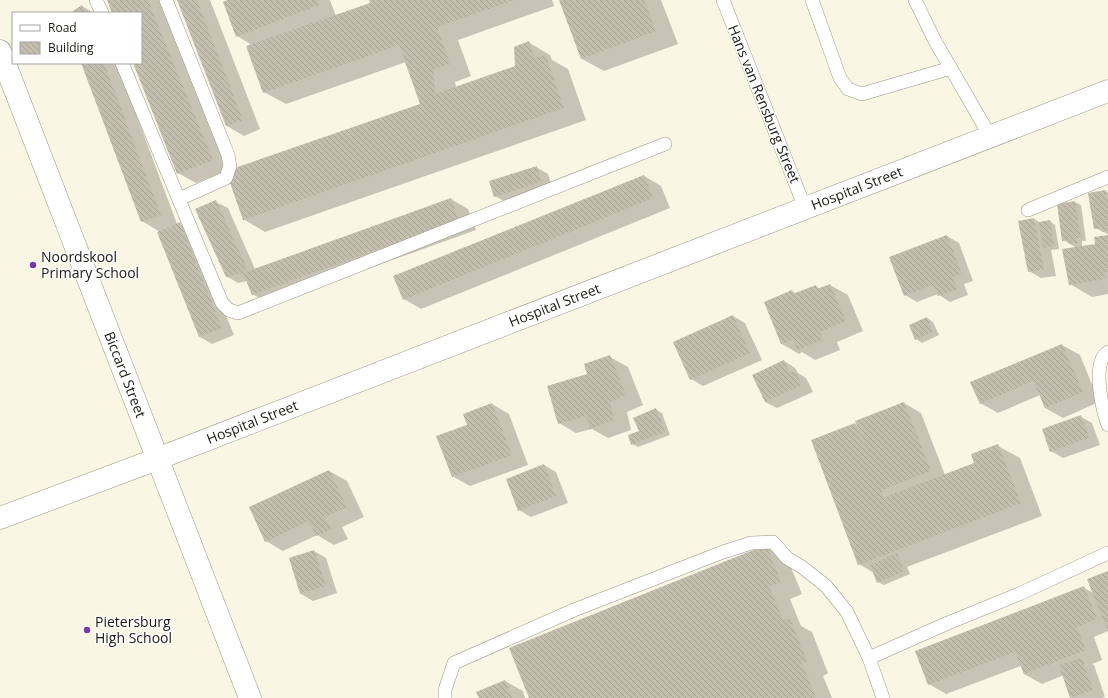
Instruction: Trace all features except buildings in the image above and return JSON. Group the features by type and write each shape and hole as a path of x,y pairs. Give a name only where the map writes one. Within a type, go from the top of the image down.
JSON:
{"street":[{"name":"Biccard Street","path":"0,51 250,698"},
{"name":"Hospital Street","path":"0,518 157,459 1108,91"}],"lane":[{"path":"96,0 102,12"},
{"path":"166,0 228,155 230,166 226,178 179,199"},
{"name":"Hans van Rensburg Street","path":"722,0 805,208"},
{"path":"812,0 840,78 848,89 862,94 951,68"},
{"path":"915,0 935,41 990,136"},
{"path":"122,64 222,303 229,310 238,313 665,144"},
{"path":"1028,210 1108,177"},
{"path":"1108,352 1102,358 1099,371 1099,390 1108,425"},
{"path":"445,698 445,690 454,663 574,610 722,552 751,543 773,542 787,558 802,566 826,586 847,612 869,658 883,698"},
{"path":"869,658 1019,594 1108,553"}],"place":[{"name":"Noordskool Primary School","path":"33,265"},
{"name":"Pietersburg High School","path":"87,630"}]}
